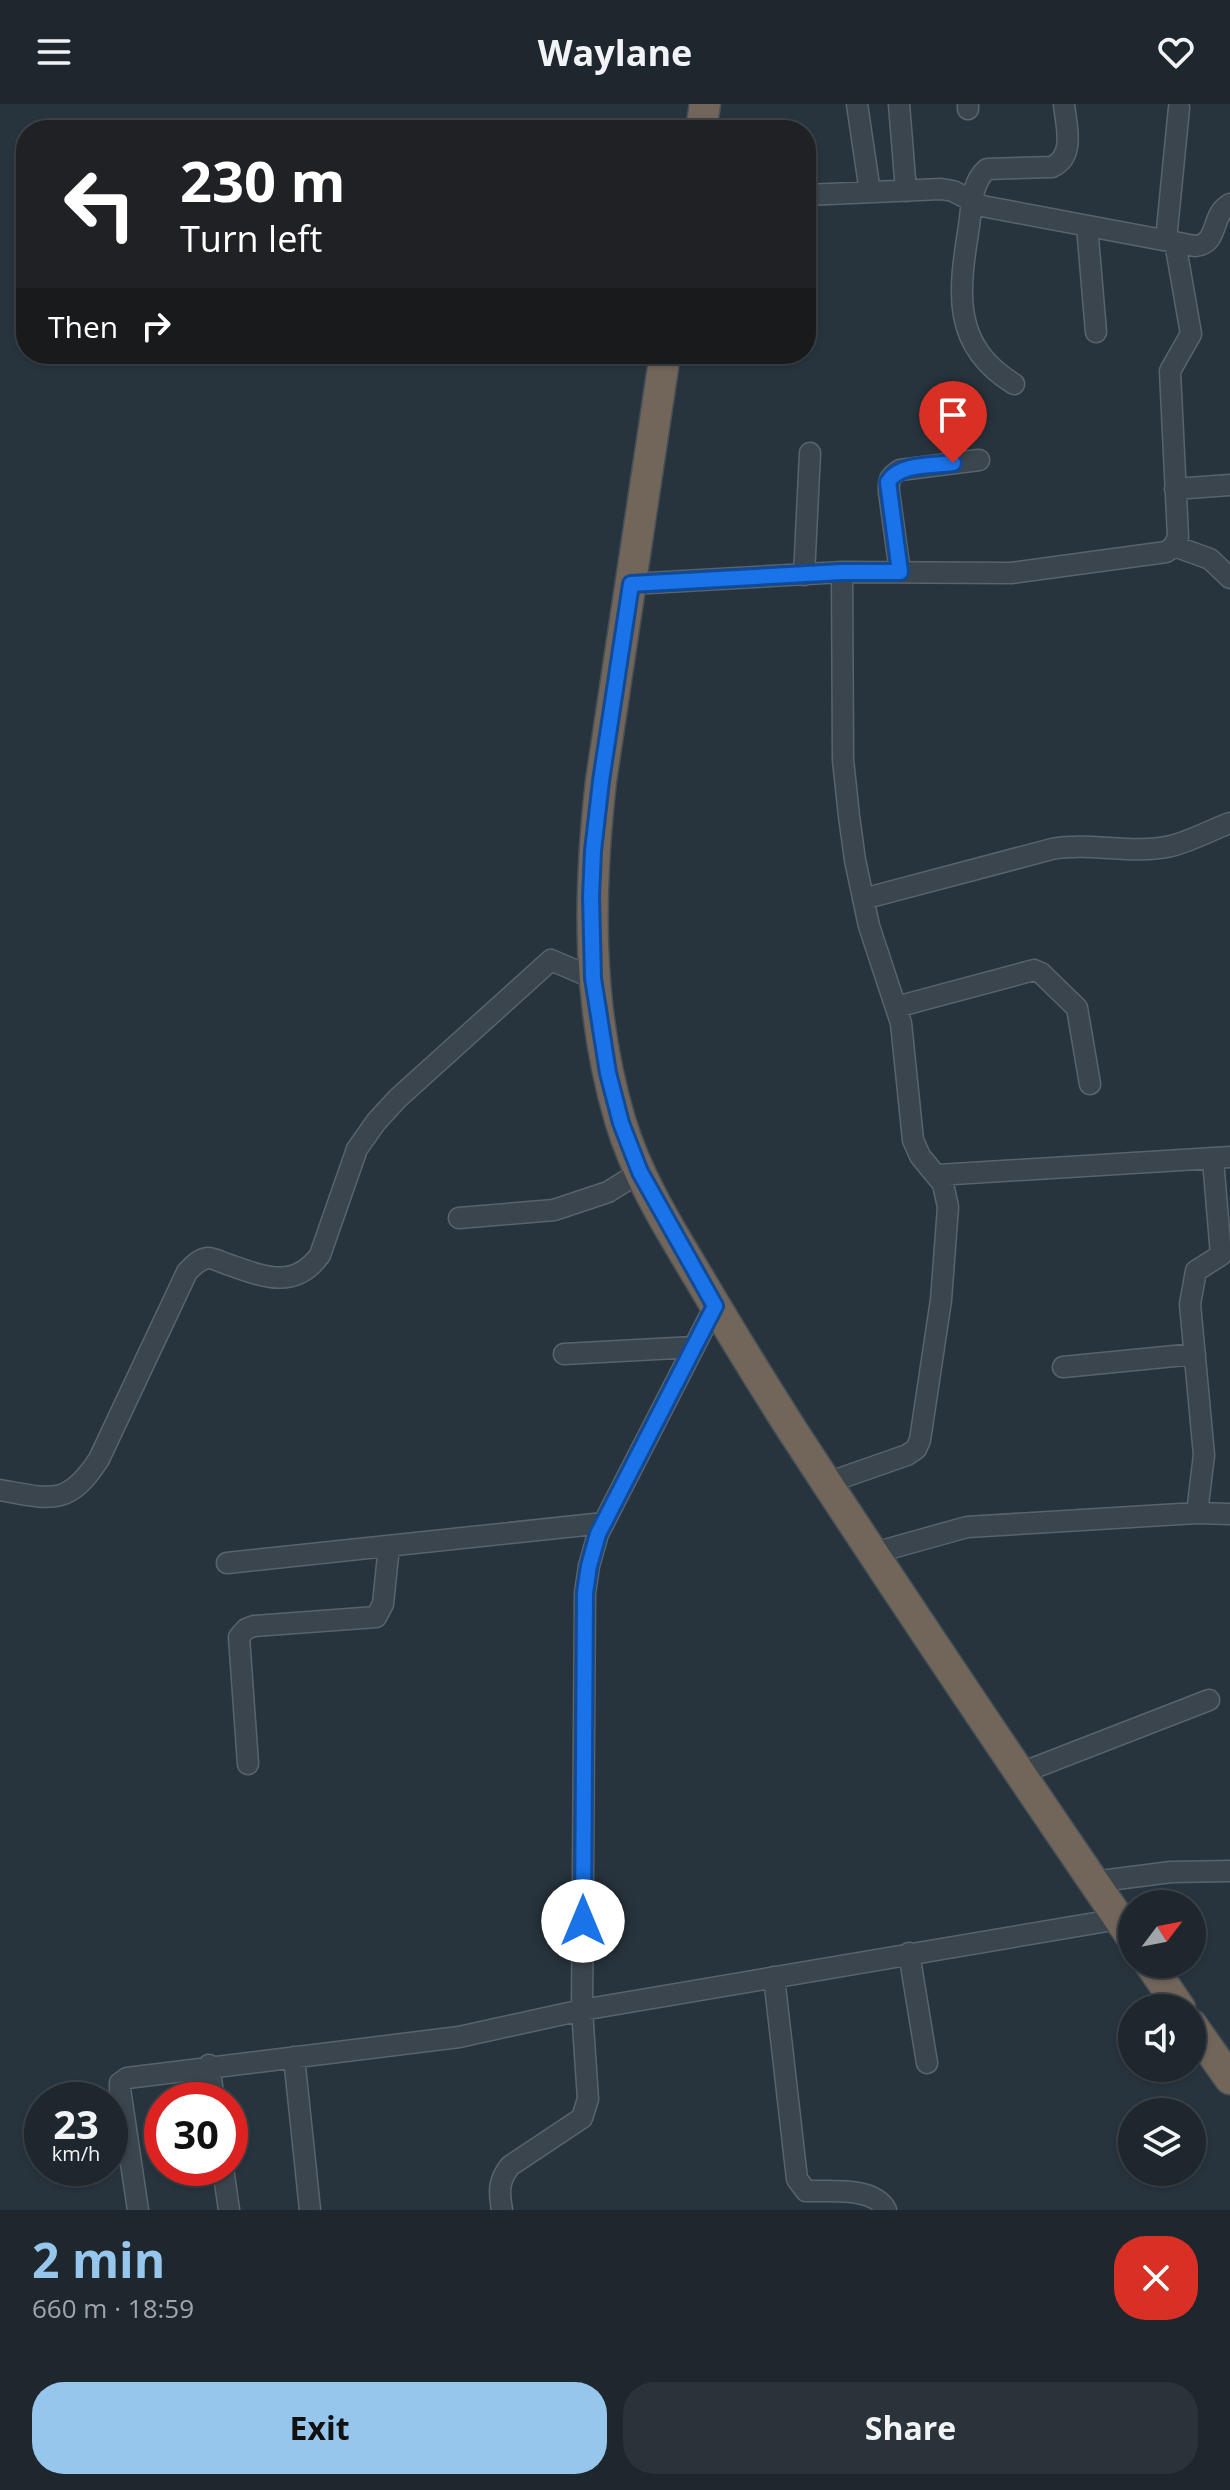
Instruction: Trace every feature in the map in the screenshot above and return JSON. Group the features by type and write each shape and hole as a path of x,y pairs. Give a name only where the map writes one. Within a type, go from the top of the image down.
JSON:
{"highway":[{"path":"664,364 593,851 593,978 608,1073 621,1123 640,1172 715,1306 827,1483 1118,1918"},
{"path":"1206,2045 1230,2079"}],"street":[{"path":"857,104 870,192"},
{"path":"899,104 906,191"},
{"path":"1014,384 994,372 980,355 964,319 961,277 972,203 976,182 987,169 1052,167 1062,163 1068,148 1064,104"},
{"path":"631,584 842,572 1011,573 1158,555 1174,546 1178,537 1170,371 1191,334 1170,241 1179,108"},
{"path":"816,195 941,189 953,191 972,203 1204,245 1210,241 1219,214 1230,204"},
{"path":"1087,226 1096,332"},
{"path":"804,575 810,453"},
{"path":"900,572 888,482 892,475 900,470 979,460"},
{"path":"1175,489 1230,485"},
{"path":"1174,546 1210,559 1230,578"},
{"path":"827,1483 907,1455 916,1449 920,1440 941,1300 948,1207 938,1175 920,1156 913,1140 907,1060 896,1007 869,926 855,860 843,760 842,572"},
{"path":"863,899 1052,849 1067,846 1142,849 1171,846 1230,823"},
{"path":"0,1490 52,1497 66,1495 83,1484 99,1459 187,1272 198,1262 210,1258 270,1278 286,1277 311,1267 320,1255 357,1149 398,1098 551,960 593,978"},
{"path":"896,1007 1034,970 1077,1008 1090,1084"},
{"path":"938,1175 1222,1158 1221,1255 1196,1271 1190,1304 1204,1455 1197,1513"},
{"path":"459,1218 554,1210 608,1192 640,1172"},
{"path":"502,2210 499,2186 510,2166 582,2118 588,2099 582,2010 585,1593 589,1566 604,1523 715,1306"},
{"path":"564,1354 694,1347"},
{"path":"1063,1367 1195,1354"},
{"path":"874,1553 967,1527 1197,1513 1230,1514"},
{"path":"227,1563 604,1523"},
{"path":"248,1764 241,1632 254,1626 376,1617 383,1604 389,1546"},
{"path":"1021,1773 1209,1700"},
{"path":"1093,1882 1171,1872 1230,1871"},
{"path":"138,2210 120,2083 127,2078 209,2065 459,2037 582,2010 909,1953 1118,1930"},
{"path":"909,1953 927,2063"},
{"path":"774,1977 797,2179 806,2191 864,2194 883,2204 886,2210"},
{"path":"294,2057 310,2210"},
{"path":"209,2065 211,2082"},
{"path":"226,2186 229,2210"}],"route":[{"path":"583,1921 585,1593 589,1566 598,1534 715,1306 640,1172 621,1123 608,1073 593,978 593,851 631,584 842,572 900,572 888,482 900,470 953,463"}]}
